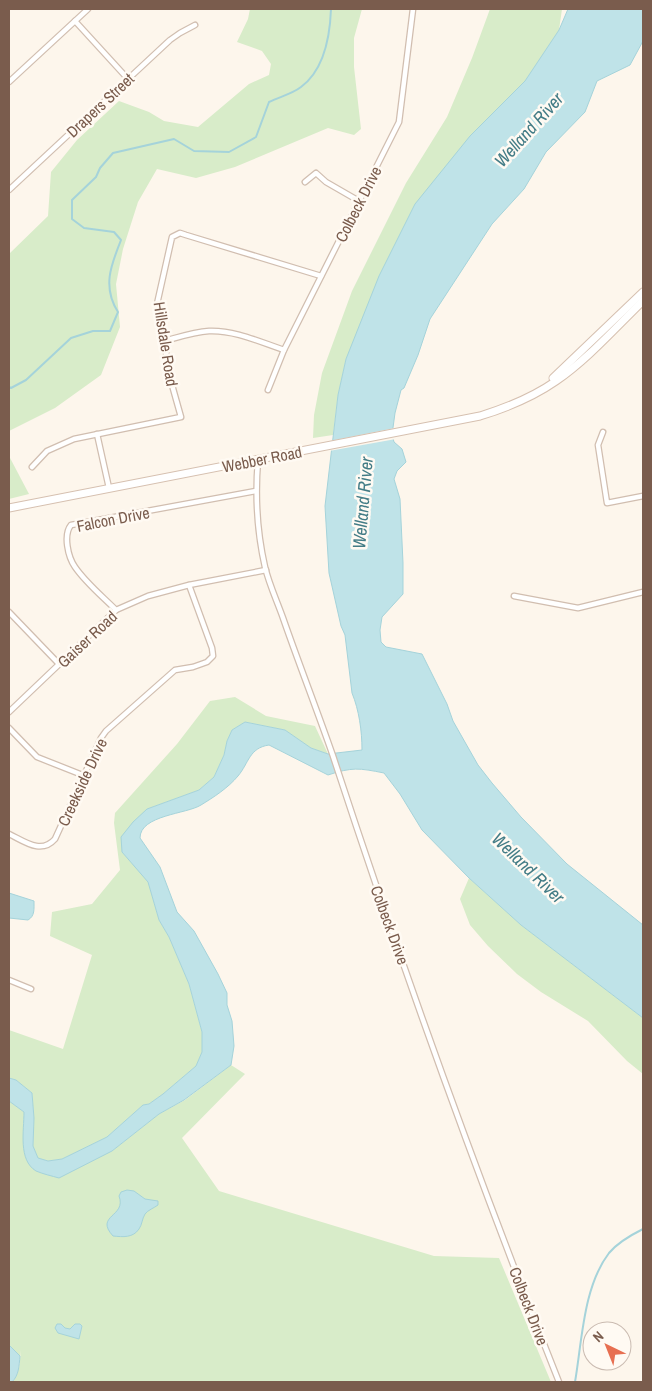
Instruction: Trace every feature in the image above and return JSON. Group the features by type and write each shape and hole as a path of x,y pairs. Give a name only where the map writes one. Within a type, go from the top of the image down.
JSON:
{"main road":[{"name":"Webber Road","path":"513,404 543,385 567,366 643,292"},
{"name":"Webber Road","path":"9,508 480,416 513,404 547,387 575,367 642,302"}],"street":[{"path":"10,80 88,9"},
{"name":"Colbeck Drive","path":"268,390 284,350 399,122 413,9"},
{"path":"75,21 128,79"},
{"name":"Drapers Street","path":"9,190 170,40 196,25"},
{"path":"305,182 316,173 326,182 359,201"},
{"name":"Hillsdale Road","path":"32,467 42,455 54,446 74,438 181,417 172,385 157,304 168,250 175,235 186,235 321,276"},
{"path":"164,342 208,331 224,332 245,336 284,350"},
{"path":"603,432 598,445 607,503 643,496"},
{"path":"97,434 109,488"},
{"name":"Colbeck Drive","path":"258,460 257,518 266,570 334,759 461,1126 558,1382"},
{"name":"Falcon Drive","path":"116,610 73,565 66,537 67,530 71,525 256,491"},
{"name":"Gaiser Road","path":"9,712 116,610 148,596 189,585 266,570"},
{"name":"Creekside Drive","path":"9,834 36,847 46,847 51,844 106,731 175,670 208,662 212,656 212,648 189,585"},
{"path":"514,596 578,608 643,592"},
{"path":"9,612 59,664"},
{"path":"9,728 37,757 84,776"},
{"path":"9,980 30,989"}],"green space":[{"path":"250,9 362,9 354,38 354,67 361,129 354,135 328,128 235,167 196,178 157,169 138,202 123,249 116,284 120,327 101,375 55,408 9,431 9,254 48,216 51,172 77,140 119,101 149,112 164,121 198,127 249,84 269,75 271,64 262,51 237,42 248,19"},
{"path":"490,9 562,9 559,30 525,81 470,136 346,359 338,395 333,435 313,438 314,415 322,373 352,291 406,183 447,117"},
{"path":"9,456 29,494 9,499"},
{"path":"235,697 266,716 315,726 328,754 311,748 285,730 245,722 232,730 214,777 199,790 147,809 122,852 148,881 159,920 169,937 189,984 202,1032 202,1052 196,1066 163,1094 149,1104 143,1105 107,1137 62,1159 48,1161 38,1158 33,1146 34,1118 32,1093 16,1080 9,1078 9,1030 63,1049 92,955 50,936 52,912 92,904 120,870 114,823 115,813 177,744 210,701"},
{"path":"469,878 521,925 643,1018 643,1074 627,1061 588,1021 541,992 517,974 488,946 470,925 460,899"},
{"path":"231,1065 245,1074 182,1138 219,1191 434,1256 499,1258 551,1382 13,1382 19,1368 21,1350 20,1356 9,1345 9,1101 24,1112 24,1146 36,1171 112,1151 159,1114 185,1100"}],"water":[{"name":"Welland River","path":"568,9 643,9 643,41 630,65 597,81 585,112 546,152 524,189 492,224 430,319 418,355 404,388 401,390 395,413 392,435 394,442 402,449 406,462 397,471 394,479 400,499 403,594 382,617 380,630 381,642 386,647 422,654 447,704 453,721 478,765 521,817 567,864 643,925 643,1018 521,925 469,878 422,830 400,794 384,773 356,769 328,775 269,745 257,749 238,776 221,792 201,805 165,816 148,824 142,830 140,838 160,867 177,912 194,931 227,993 227,1005 232,1021 234,1046 231,1065 184,1100 159,1114 112,1151 59,1178 36,1171 30,1166 24,1153 24,1112 9,1101 9,1078 16,1080 32,1093 34,1118 33,1146 38,1158 48,1161 62,1159 107,1137 143,1105 149,1104 163,1094 196,1066 202,1052 202,1032 189,984 169,937 159,920 148,882 122,852 121,837 147,809 199,790 214,777 232,730 245,722 285,730 311,748 328,754 362,750 360,721 352,693 345,635 341,626 329,573 325,506 338,395 346,359 379,276 415,204 470,136 525,81 559,30"},
{"path":"9,893 34,901 34,912 28,920 9,918"},
{"path":"127,1190 134,1191 145,1199 158,1201 158,1205 145,1214 137,1232 124,1237 113,1236 107,1224 119,1208 121,1192"},
{"path":"57,1324 70,1329 75,1324 80,1324 82,1326 79,1339 58,1333 55,1328"},
{"path":"9,1345 20,1356 19,1367 12,1382 9,1382"}],"pier":[{"path":"395,428 396,439 329,451 330,441"}],"waterway":[{"path":"9,387 11,388 26,380 71,338 93,331 110,331 118,312 113,303 109,285 111,267 121,240 114,232 84,228 72,219 72,200 96,177 100,168 113,153 174,139 194,151 229,152 256,137 269,102 290,94 301,87 315,71 327,41 331,9"},
{"path":"575,1382 585,1315 600,1267 616,1245 643,1229"}]}
